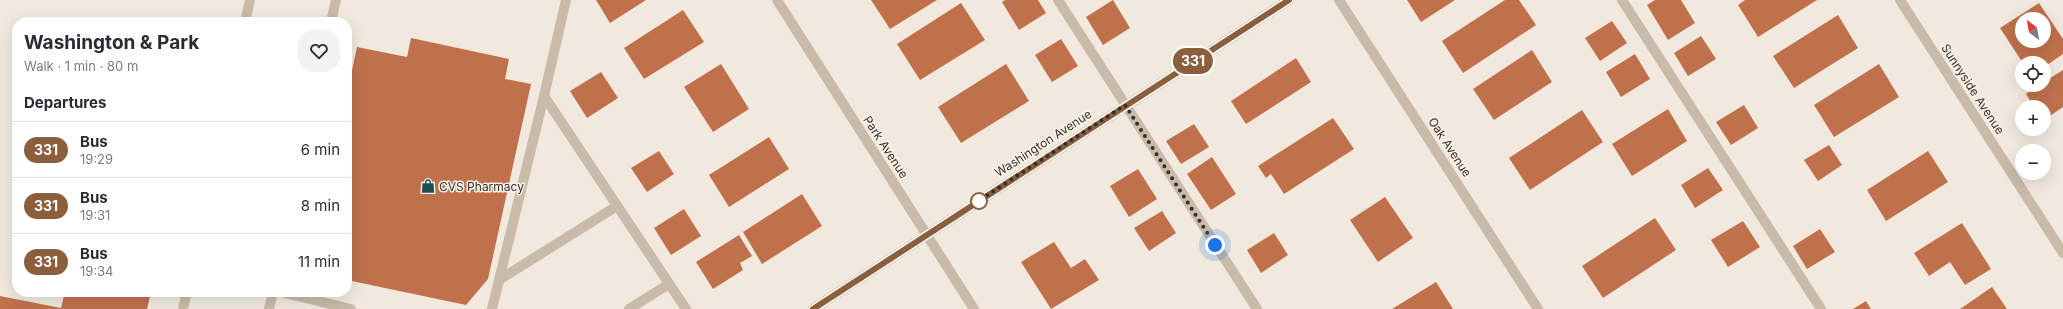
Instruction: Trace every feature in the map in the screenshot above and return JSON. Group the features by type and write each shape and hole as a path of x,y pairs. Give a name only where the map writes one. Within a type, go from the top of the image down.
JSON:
{"street":[{"path":"246,17 250,0"},
{"path":"332,17 336,0"},
{"path":"492,309 566,0"},
{"name":"Park Avenue","path":"777,0 974,309"},
{"path":"1058,0 1257,309"},
{"name":"Washington Avenue","path":"813,309 927,236 1125,105 1289,0"},
{"name":"Oak Avenue","path":"1339,0 1538,309"},
{"path":"1622,0 1821,309"},
{"name":"Sunnyside Avenue","path":"1900,0 2063,253"},
{"path":"544,96 686,309"},
{"path":"499,280 617,206"},
{"path":"629,309 669,284"},
{"path":"183,309 186,297"},
{"path":"269,309 271,297"},
{"path":"302,297 351,309"}],"building":[{"path":"596,0 646,0 610,23"},
{"path":"871,0 937,0 890,29"},
{"path":"1005,0 1038,0 1046,13 1019,30 1002,2"},
{"path":"1113,0 1130,28 1103,45 1086,17"},
{"path":"1407,0 1455,0 1421,22"},
{"path":"1505,0 1519,0 1536,25 1463,73 1442,41"},
{"path":"1655,0 1681,0 1695,23 1668,40 1647,5"},
{"path":"1745,0 1817,0 1758,37 1738,5"},
{"path":"961,3 985,40 920,80 897,44"},
{"path":"2039,3 2045,12 2025,12"},
{"path":"683,10 704,42 644,79 624,48"},
{"path":"1838,15 1858,48 1794,88 1773,56"},
{"path":"2015,18 2015,48 2051,48 2051,21 2063,39 2063,54 2051,62 2051,56 2018,56 2000,28"},
{"path":"1612,21 1627,43 1600,61 1585,38"},
{"path":"1701,36 1716,59 1688,76 1674,53"},
{"name":"CVS Pharmacy","path":"411,38 509,59 505,79 531,84 488,279 466,305 352,281 352,70 357,47 407,57"},
{"path":"1061,39 1078,66 1052,82 1035,55"},
{"path":"1532,50 1552,82 1494,120 1473,89"},
{"path":"1635,54 1650,79 1621,97 1606,72"},
{"path":"1296,58 1311,82 1246,124 1231,101"},
{"path":"721,64 749,109 713,132 684,87"},
{"path":"1006,64 1029,101 961,143 938,107"},
{"path":"1879,64 1899,97 1834,137 1814,105"},
{"path":"2063,70 2063,107 2051,115 2051,100 2030,100 2026,94 2029,92 2051,92 2051,78"},
{"path":"601,72 618,98 587,118 570,91"},
{"path":"1744,105 1758,128 1731,145 1716,122"},
{"path":"1668,109 1687,141 1632,176 1612,144"},
{"path":"1582,110 1603,142 1530,190 1509,158"},
{"path":"1333,118 1354,149 1284,194 1271,174 1266,178 1258,166"},
{"path":"1194,124 1209,147 1181,164 1166,141"},
{"path":"769,137 789,169 729,207 709,175"},
{"path":"1829,145 1842,165 1818,181 1804,160"},
{"path":"659,151 674,174 647,192 631,168"},
{"path":"1928,151 1948,182 1886,221 1867,190"},
{"path":"1212,157 1236,194 1211,210 1187,174"},
{"path":"1708,168 1723,190 1695,208 1681,185"},
{"path":"1138,169 1157,199 1129,217 1110,186"},
{"path":"802,194 822,226 762,264 743,232"},
{"path":"1385,197 1413,238 1378,262 1350,220"},
{"path":"684,209 701,236 671,255 654,228"},
{"path":"1162,211 1176,233 1149,251 1134,228"},
{"path":"1655,218 1676,250 1603,298 1582,266"},
{"path":"1743,221 1760,247 1728,267 1711,240"},
{"path":"1962,223 1991,269 1965,285 1950,262 1929,276 1914,253"},
{"path":"1820,229 1835,252 1807,269 1793,246"},
{"path":"1274,233 1288,255 1261,273 1247,250"},
{"path":"739,235 752,256 740,263 743,270 713,289 696,262"},
{"path":"1054,242 1071,268 1085,259 1099,280 1051,309 1021,262"},
{"path":"1436,282 1453,309 1392,309"},
{"path":"1992,287 2007,309 1960,309"},
{"path":"0,296 61,308 64,297 150,297 147,309 0,309"},
{"path":"1866,301 1871,309 1853,309"}],"bus line":[{"name":"331","path":"813,309 927,236 961,212 1125,105 1289,0"}],"place":[{"name":"CVS Pharmacy","path":"428,186"}],"route":[{"path":"979,201 974,204 1125,105 1215,245"}]}
